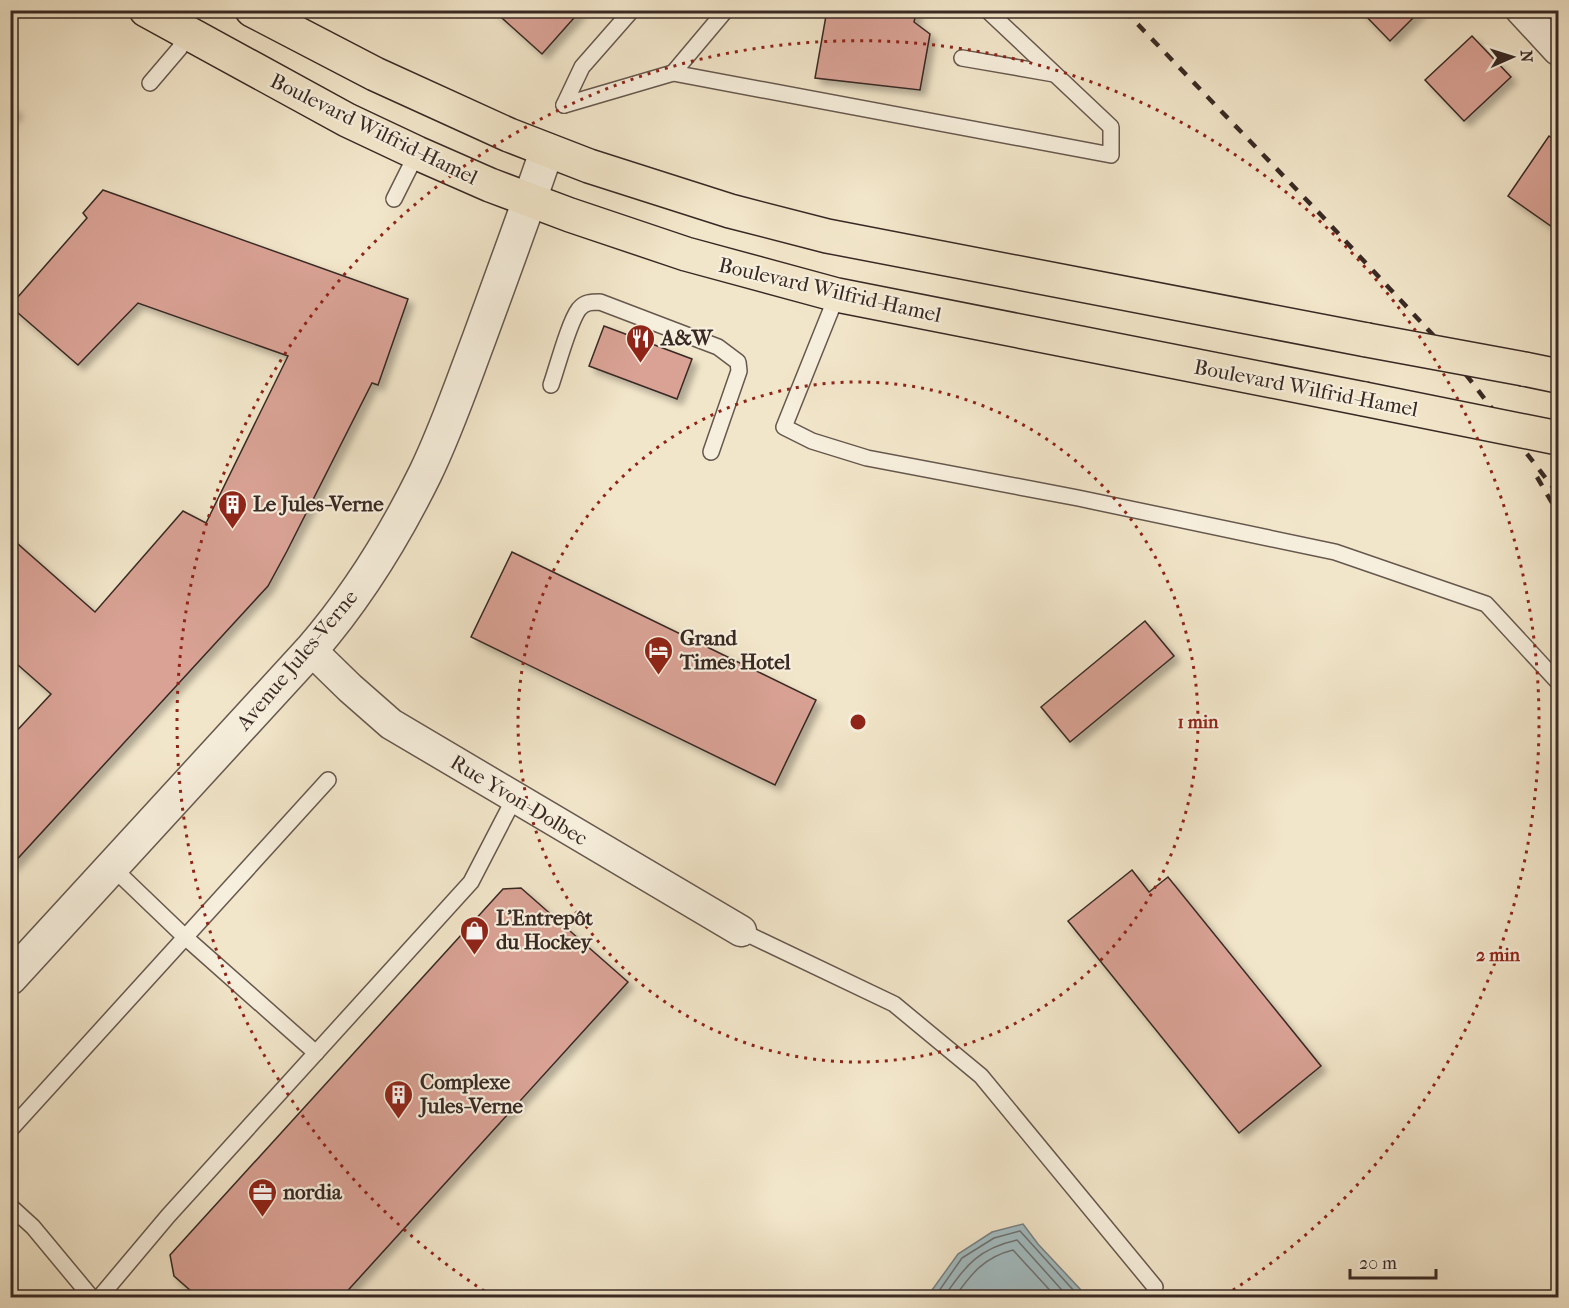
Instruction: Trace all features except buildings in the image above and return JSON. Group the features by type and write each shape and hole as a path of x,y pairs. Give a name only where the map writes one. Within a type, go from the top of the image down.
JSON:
{"main road":[{"name":"Boulevard Wilfrid-Hamel","path":"146,10 347,120 417,153 530,200 631,237 686,254 837,295 1558,438"},
{"path":"252,10 385,78 547,150 730,212 804,231 1558,376"}],"street":[{"path":"1521,10 1558,50"},
{"name":"Avenue Jules-Verne","path":"10,978 311,650 336,621 372,567 425,473 473,353 547,150"},
{"name":"Rue Yvon-Dolbec","path":"311,650 391,724 741,931"}],"lane":[{"path":"632,10 582,67 564,105 673,73 1111,155 1111,127 987,10"},
{"path":"673,73 726,10"},
{"path":"150,83 174,55 188,33"},
{"path":"962,58 1054,74"},
{"path":"394,199 417,153"},
{"path":"837,295 784,427 812,441 867,458 1078,498 1335,552 1486,604 1558,682"},
{"path":"551,385 573,320 579,309 589,302 600,302 718,347 738,362 739,371 711,452"},
{"path":"10,1130 328,780"},
{"path":"99,1298 168,1216 471,882 515,797"},
{"path":"111,867 185,937 316,1053"},
{"path":"741,931 894,1004 981,1076 1155,1287"},
{"path":"10,1206 33,1227 92,1298"}],"water":[{"path":"1023,1224 1038,1244 1080,1289 1084,1297 927,1297 958,1254 992,1232"}],"railway":[{"path":"1124,10 1447,350 1558,494"},
{"path":"1537,477 1558,513"}],"place":[{"name":"A&W","path":"640,364"},
{"name":"Le Jules-Verne","path":"232,530"},
{"name":"Grand Times Hotel","path":"659,676"},
{"name":"L'Entrepôt du Hockey","path":"475,956"},
{"name":"Complexe Jules-Verne","path":"399,1120"},
{"name":"nordia","path":"262,1218"}]}
